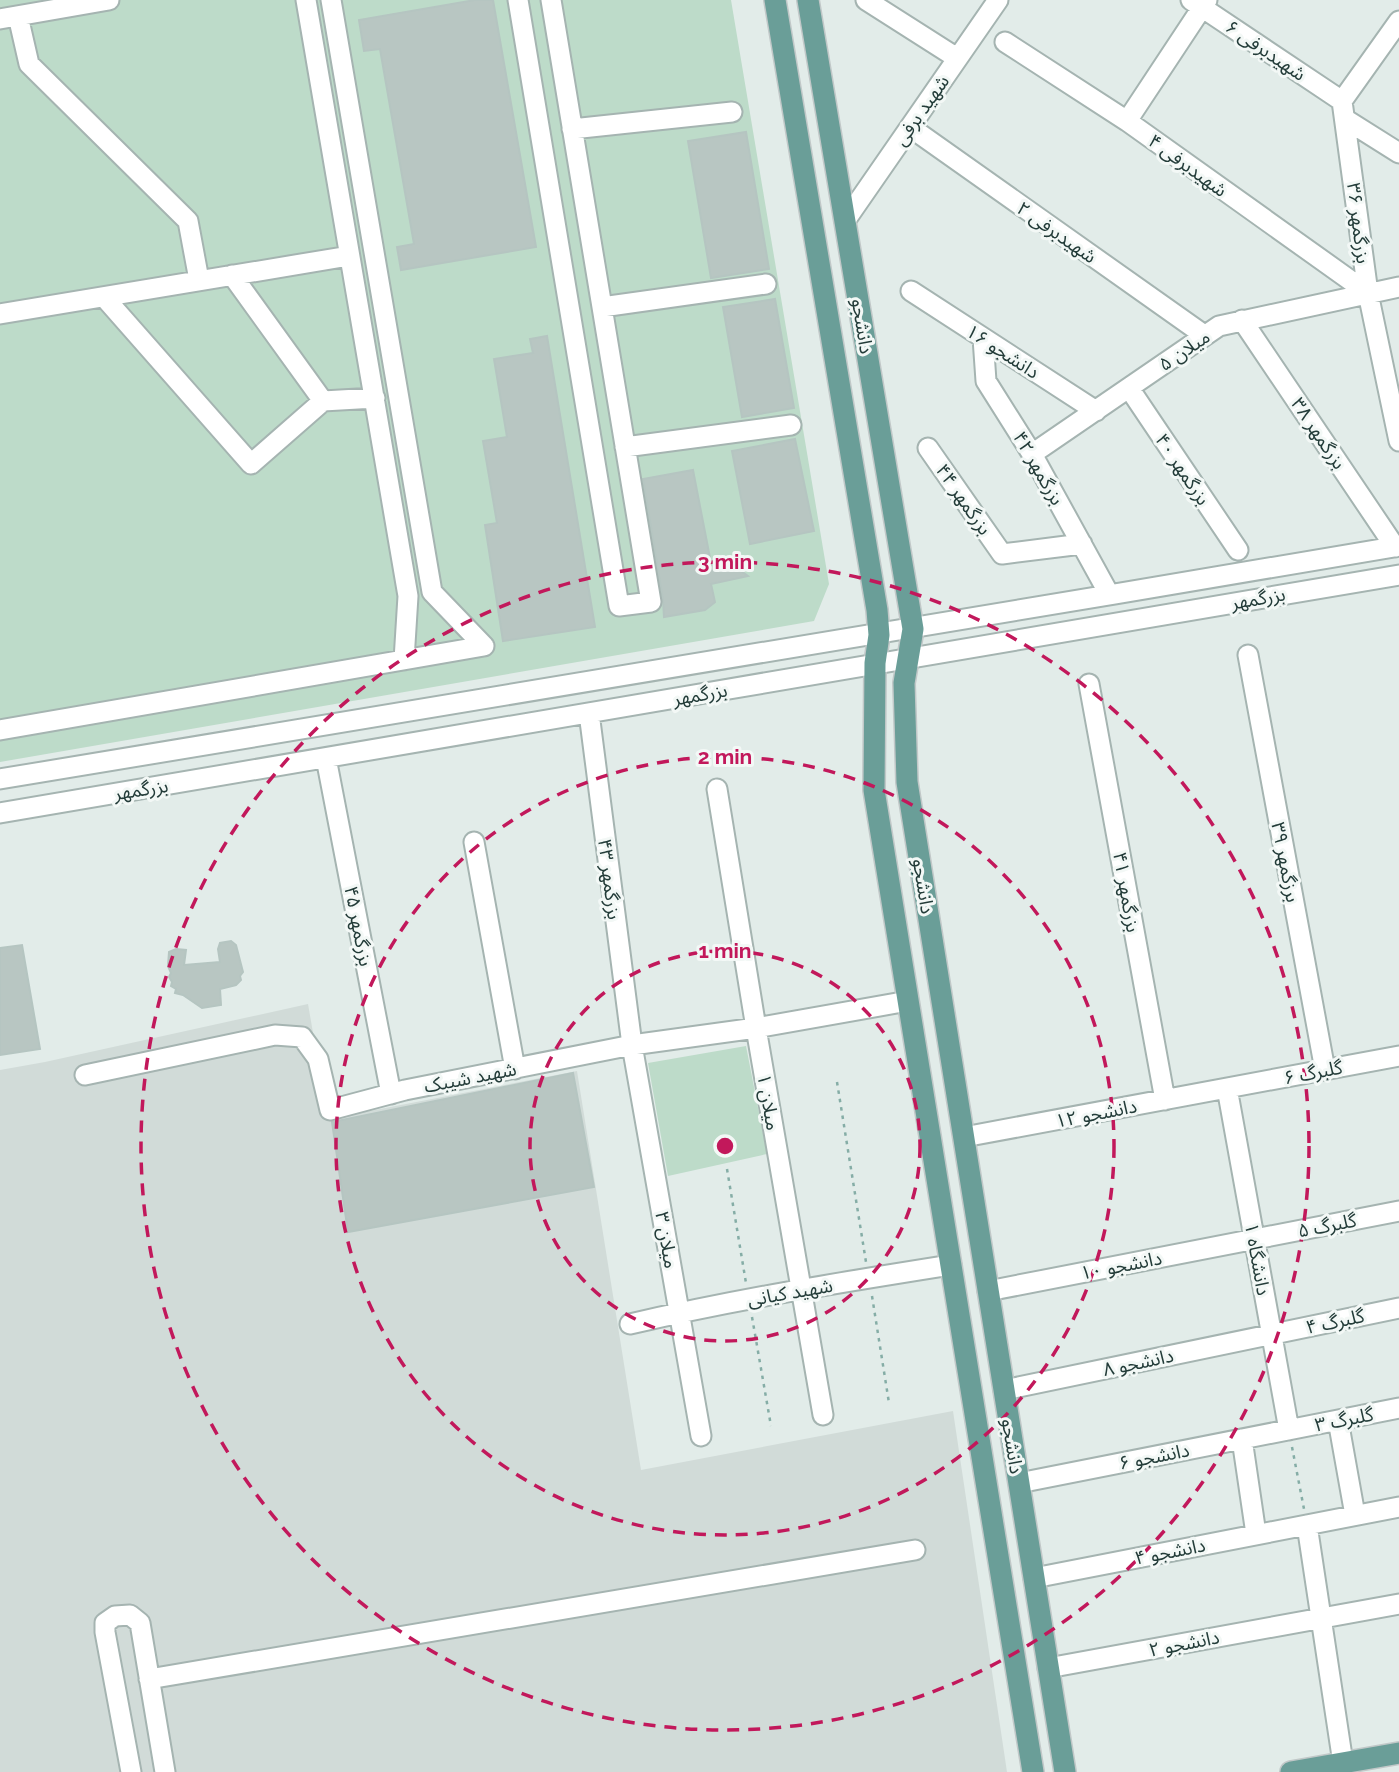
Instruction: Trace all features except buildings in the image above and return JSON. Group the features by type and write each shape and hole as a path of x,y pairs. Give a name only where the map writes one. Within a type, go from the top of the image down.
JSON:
{"main road":[{"name":"دانشجو","path":"775,0 877,610 879,635 875,663 874,790 1032,1772"},
{"name":"دانشجو","path":"808,0 913,629 904,683 908,782 1062,1769"},
{"path":"1291,1772 1399,1753"}],"street":[{"path":"109,0 9,17 29,64 188,221 199,280"},
{"path":"306,0 408,596 404,660"},
{"path":"0,730 484,646 432,592 331,0"},
{"path":"519,0 620,606 651,602 551,0"},
{"name":"شهید برفی","path":"845,221 998,0"},
{"path":"1126,121 1200,3"},
{"name":"شهیدبرفی ۶","path":"1200,3 1399,153"},
{"path":"872,4 957,58"},
{"path":"1343,110 1399,21"},
{"name":"شهیدبرفی ۴","path":"1005,42 1126,121 1368,293"},
{"name":"بزرگمهر ۳۶","path":"1343,110 1368,293 1399,441"},
{"path":"572,129 732,112"},
{"name":"شهیدبرفی ۲","path":"910,127 1204,335"},
{"path":"0,314 349,256"},
{"path":"232,275 323,401"},
{"path":"602,307 766,284"},
{"name":"میلان ۵","path":"1032,454 1219,326 1399,287"},
{"name":"دانشجو ۱۶","path":"911,291 1096,411"},
{"path":"104,297 251,464 323,401 375,398"},
{"name":"بزرگمهر ۳۸","path":"1242,320 1397,546"},
{"name":"بزرگمهر ۴۲","path":"983,338 986,381 1032,454 1109,594"},
{"name":"بزرگمهر ۴۰","path":"1129,388 1238,550"},
{"path":"625,447 791,425"},
{"name":"بزرگمهر ۴۴","path":"928,448 1002,554 1082,544"},
{"name":"بزرگمهر","path":"0,779 879,635 1397,546"},
{"name":"بزرگمهر","path":"0,813 1399,575"},
{"name":"برزگمهر ۳۹","path":"1248,655 1325,1070"},
{"name":"بزرگمهر ۴۱","path":"1089,684 1165,1100"},
{"name":"بزرگمهر ۴۳","path":"589,713 632,1045"},
{"path":"302,730 306,762"},
{"name":"بزرگمهر ۴۵","path":"326,758 391,1094"},
{"name":"میلان ۱","path":"717,789 823,1415"},
{"path":"474,842 515,1069"},
{"name":"شهید شیبک","path":"85,1075 275,1035 302,1037 318,1059 330,1110 391,1094 632,1045 756,1028 908,1001"},
{"name":"میلان ۳","path":"632,1045 701,1436"},
{"name":"گلبرگ ۶","path":"1227,1088 1399,1056"},
{"name":"دانشجو ۱۲","path":"964,1137 1227,1088"},
{"name":"دانشگاه ۱","path":"1227,1088 1289,1430"},
{"name":"گلبرگ ۵","path":"1254,1239 1399,1211"},
{"name":"دانشجو ۱۰","path":"988,1290 1254,1239"},
{"name":"شهید کیانی","path":"630,1324 680,1312 951,1265"},
{"name":"گلبرگ ۴","path":"1272,1334 1399,1308"},
{"name":"دانشجو ۸","path":"1004,1390 1272,1334"},
{"name":"گلبرگ ۳","path":"1289,1430 1399,1408"},
{"path":"1338,1420 1355,1515"},
{"name":"دانشجو ۶","path":"1019,1483 1289,1430"},
{"path":"1242,1439 1256,1534"},
{"name":"دانشجو ۴","path":"1034,1578 1399,1507"},
{"path":"1307,1525 1343,1763"},
{"path":"149,1678 915,1550"},
{"name":"دانشجو ۲","path":"1048,1668 1399,1604"},
{"path":"131,1772 105,1632 105,1623 115,1616 130,1615 140,1623 165,1772"}],"path":[{"path":"837,1082 889,1403"},
{"path":"1289,1430 1307,1525"}],"shaded area":[{"path":"308,1004 328,1119 577,1071 641,1470 953,1411 1007,1772 0,1772 0,1070"}],"green space":[{"path":"0,0 731,0 829,584 814,621 0,762"},
{"path":"746,1046 767,1154 668,1176 648,1063"}]}
